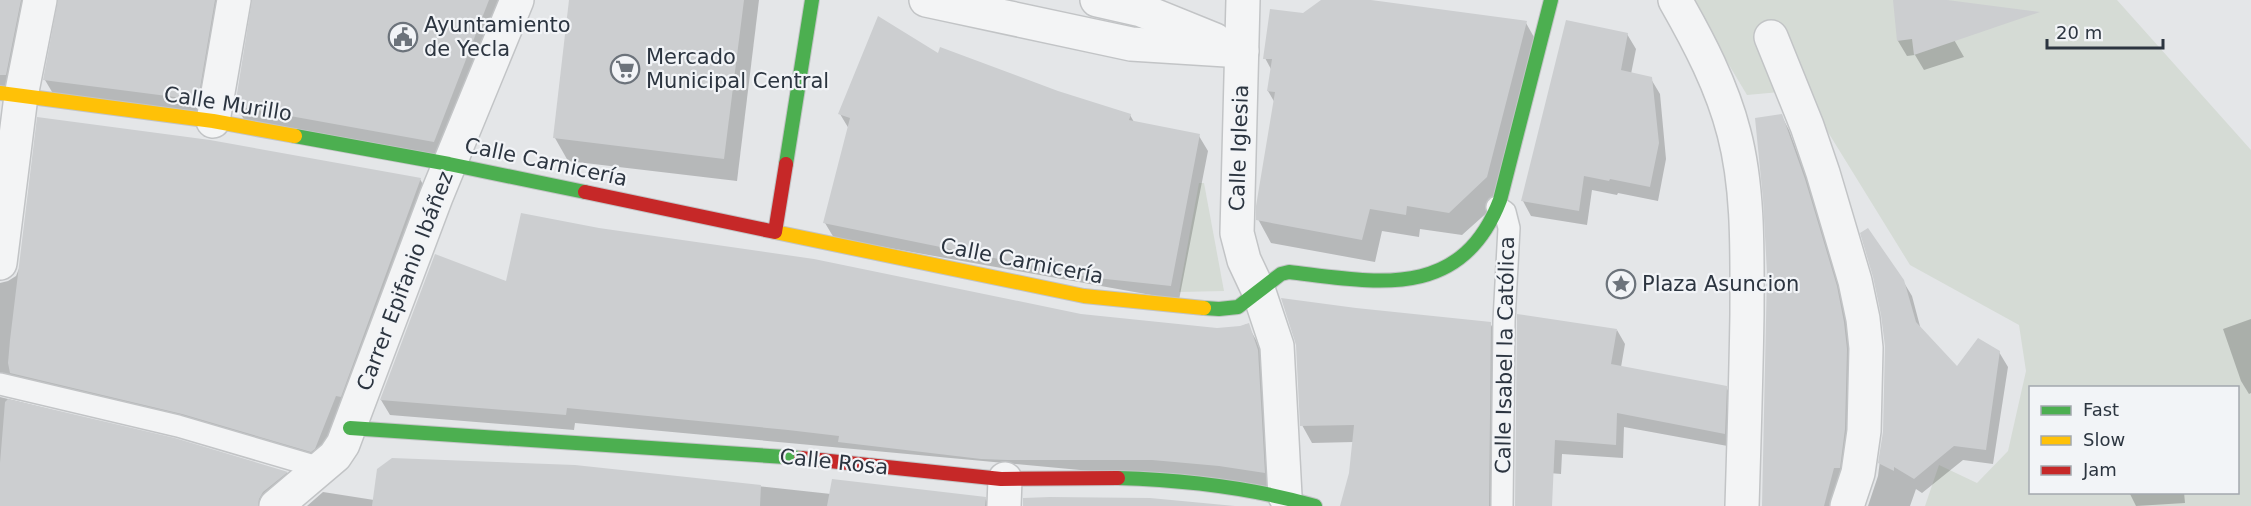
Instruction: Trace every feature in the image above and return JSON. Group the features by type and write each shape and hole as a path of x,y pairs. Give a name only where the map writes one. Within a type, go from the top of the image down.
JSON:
{"street":[{"path":"0,263 10,95 40,0"},
{"path":"213,121 234,0"},
{"name":"Carrer Epifanio Ibáñez","path":"276,506 334,456 343,444 449,164 517,0"},
{"path":"775,232 812,0"},
{"path":"926,0 1131,45 1242,51"},
{"path":"1097,0 1141,10 1242,51"},
{"name":"Calle Iglesia","path":"1243,0 1237,233 1244,260 1259,292 1276,346 1300,501"},
{"name":"Calle Isabel la Católica","path":"1497,207 1551,0"},
{"path":"1675,0 1692,29 1719,88 1732,124 1738,154 1748,252 1739,506"},
{"path":"1771,37 1807,126 1823,173 1855,281 1863,319 1866,348 1864,431 1858,472 1847,506"},
{"name":"Calle Murillo","path":"10,95 213,121 449,164"},
{"name":"Calle Carnicería","path":"449,164 1014,283 1084,296 1219,309 1238,307 1272,279 1289,272 1374,280 1406,280 1427,276 1461,256 1478,239 1497,207"},
{"name":"Calle Rosa","path":"350,428 748,454 1005,493 1049,478 1189,481 1236,486 1300,501"}],"lane":[{"name":"Calle Isabel la Católica","path":"1497,207 1505,212 1509,228 1504,321 1502,506"},
{"path":"0,384 178,426 321,468"}],"shaded area":[{"path":"1690,0 2117,0 2251,150 2251,506 1925,506 1939,465 1977,483 2008,451 2026,371 2019,325 1910,265 1802,90 1747,95"},
{"path":"1199,183 1204,183 1224,291 1179,292"}],"building":[{"path":"0,0 21,0 6,75 0,75"},
{"path":"58,0 215,0 198,100 43,80"},
{"path":"252,0 489,0 434,142 235,106"},
{"path":"569,0 744,0 724,159 553,138"},
{"path":"1321,0 1371,0 1527,21 1487,177 1449,213 1407,206 1406,215 1370,209 1362,240 1256,220 1256,206 1275,92 1267,91 1272,59 1263,59 1270,9 1303,13"},
{"path":"1893,0 1947,0 2040,12 1914,55 1912,39 1897,41"},
{"path":"878,16 938,53 940,47 1058,91 1131,114 1129,120 1200,134 1171,286 1087,277 823,223 850,118 838,114"},
{"path":"1566,20 1628,33 1621,70 1652,77 1659,143 1650,187 1584,176 1579,211 1521,201"},
{"path":"1782,114 1805,179 1837,286 1847,349 1845,429 1840,468 1834,468 1824,506 1762,506 1767,273 1755,118"},
{"path":"37,117 210,140 421,178 341,397 336,396 315,449 311,452 182,414 10,373 8,363 10,340"},
{"path":"521,213 599,228 814,259 1081,314 1217,328 1249,323 1258,350 1265,473 1152,460 981,459 838,442 839,436 567,408 566,415 380,400 435,254 506,281"},
{"path":"1868,228 1904,280 1916,322 1957,366 1978,338 2000,351 1986,450 1954,446 1914,479 1894,467 1894,471 1878,463 1883,432 1885,346 1873,277 1860,233"},
{"path":"1281,298 1491,322 1489,506 1340,506 1349,473 1354,425 1300,426 1296,345"},
{"path":"1517,314 1617,329 1611,364 1727,386 1725,434 1617,413 1616,445 1555,440 1552,506 1515,506"},
{"path":"8,399 175,438 288,472 263,492 258,506 0,506 0,463 5,402"},
{"path":"392,458 575,465 761,485 760,506 372,506 377,469"},
{"path":"832,479 986,497 985,506 827,506"},
{"path":"1023,498 1150,498 1235,506 1023,506"}],"traffic: fast":[{"path":"786,164 812,0"},
{"path":"1204,308 1238,307 1281,274 1289,272 1383,281 1412,278 1439,270 1463,256 1483,233 1500,200 1551,0"},
{"path":"295,136 585,192"},
{"path":"350,428 801,458"},
{"path":"1118,478 1217,486 1291,499 1315,506"}],"traffic: slow":[{"path":"0,93 213,121 295,136"},
{"path":"775,232 1084,296 1204,308"}],"traffic: jam":[{"path":"585,192 775,232 786,164"},
{"path":"801,458 1001,479 1118,478"}],"place":[{"name":"Ayuntamiento de Yecla","path":"403,37"},
{"name":"Mercado Municipal Central","path":"625,69"},
{"name":"Plaza Asuncion","path":"1621,284"}]}
